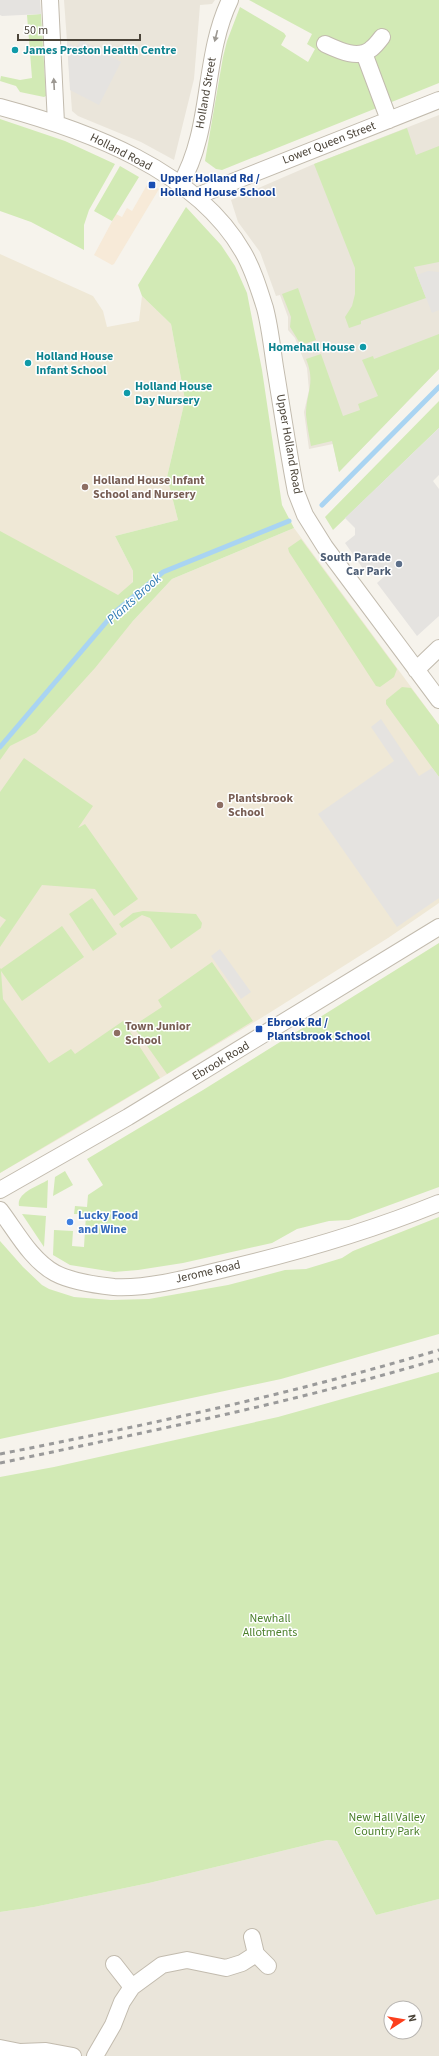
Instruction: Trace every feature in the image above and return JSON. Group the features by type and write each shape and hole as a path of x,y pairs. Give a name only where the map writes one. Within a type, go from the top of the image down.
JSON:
{"street":[{"path":"50,0 56,123"},
{"name":"Holland Street","path":"180,185 188,170 196,144 205,104 215,38 230,0"},
{"path":"325,44 342,52 364,53 371,49 382,37"},
{"path":"364,53 390,120"},
{"name":"Lower Queen Street","path":"197,196 439,100"},
{"name":"Holland Road","path":"0,107 56,123 97,138 138,159 180,185 197,196 231,234 250,267"},
{"name":"Upper Holland Road","path":"250,267 268,322 289,455 296,492 300,504 310,526 439,700"},
{"path":"416,670 439,648"},
{"name":"Ebrook Road","path":"0,1190 135,1113 439,927"},
{"name":"Jerome Road","path":"0,1210 38,1260 55,1273 73,1280 115,1287 185,1279 282,1255 397,1220 439,1203"},
{"path":"252,1937 256,1954 268,1966"},
{"path":"95,2056 113,2025 122,2002 132,1987 162,1965 187,1960 226,1968 242,1963 256,1954"},
{"path":"114,1964 132,1987"},
{"path":"0,2048 20,2052 46,2051 73,2056"}],"shaded area":[{"path":"0,0 40,0 41,14 2,16 0,15"},
{"path":"64,0 215,0 212,4 200,5 194,79 174,160 141,142 78,116 72,111"},
{"path":"81,40 121,62 99,105 70,90 67,42 76,48"},
{"path":"439,115 439,369 339,472 333,444 309,449 304,412 309,390 307,368 295,338 288,330 288,317 280,295 276,296 260,252 238,222 231,200 314,164"},
{"path":"148,183 159,189 114,264 112,265 94,255 116,214 122,217 127,208 132,211"},
{"name":"Plantsbrook School","path":"0,254 93,296 103,311 107,327 139,321 142,296 171,324 185,400 167,477 178,520 115,536 133,571 132,622 172,579 294,528 439,725 439,903 388,938 266,1015 0,1173"},
{"path":"428,271 439,272 439,310 432,313 417,275"},
{"path":"439,428 439,475 433,481 439,489 439,616 417,636 377,583 386,575 381,568 369,577 345,543 355,535 355,528 345,518"},
{"path":"381,719 419,776 432,768 439,777 439,898 397,927 318,814 394,761 371,727"},
{"path":"220,949 251,992 241,999 211,956"},
{"path":"327,1840 337,1841 376,1915 439,1899 439,2056 0,2056 0,1912 34,1907 149,1883"}],"green space":[{"path":"249,0 439,0 439,83 222,170 216,169 205,161 223,57 227,41 240,7 284,33 286,36 281,45 308,62 315,49 307,44 312,34"},
{"path":"41,14 46,96 44,97 20,92 16,86 0,81 1,76 20,80 32,78 27,15"},
{"path":"0,119 65,141 115,164 89,210 84,225 84,250 31,222 0,211"},
{"path":"407,128 416,155 439,146 439,262 414,267 426,298 361,321 361,324 349,328 345,317 352,306 355,294 355,268 314,164"},
{"path":"120,166 139,177 112,221 94,211"},
{"path":"186,207 221,245 235,266 247,293 262,370 282,505 294,528 172,579 132,622 95,668 36,733 10,746 0,760 0,531 118,595 133,582 133,571 115,536 178,520 167,477 185,400 171,324 142,296 138,285"},
{"path":"298,288 316,340 301,345 290,327 291,317 282,294"},
{"path":"439,334 439,369 339,472 332,441 311,446 306,415 310,388 310,375 306,359 321,354 343,416 360,410 358,404 378,396 362,360 373,356 374,359"},
{"path":"439,401 439,428 333,530 325,517"},
{"path":"301,539 397,669 394,677 380,687 376,686 289,552 288,548"},
{"path":"402,687 411,688 439,725 439,777 386,704 386,700"},
{"path":"24,758 93,806 78,828 85,824 138,899 114,916 95,889 42,885 0,947 0,928 6,920 0,916 0,792"},
{"path":"92,898 117,934 93,951 69,914"},
{"path":"143,911 196,914 202,923 201,928 171,949 150,918 142,915 122,928 119,924 133,913"},
{"path":"62,926 84,957 22,1001 1,971 3,999 49,1063 71,1049 75,1054 123,1021 160,1078 0,1173 0,968 1,969"},
{"path":"439,943 439,1187 349,1220 329,1221 297,1229 272,1243 183,1263 114,1272 70,1265 53,1255 54,1230 73,1231 72,1246 84,1247 86,1214 74,1214 75,1206 87,1207 88,1195 103,1185 87,1159 203,1090"},
{"path":"212,962 253,1021 167,1074 133,1026 162,1007 158,1000"},
{"path":"65,1171 73,1185 53,1196 55,1177"},
{"path":"48,1180 47,1208 19,1206 19,1201 24,1194"},
{"path":"22,1214 46,1216 44,1247"},
{"path":"439,1217 439,1334 281,1379 0,1439 0,1241 23,1267 42,1285 49,1289 74,1297 111,1300 149,1299 228,1285 285,1270 306,1269 342,1258 353,1251"},
{"name":"Newhall Allotments","path":"439,1372 439,1899 376,1915 337,1841 327,1840 149,1883 34,1907 0,1912 0,1477 54,1467 278,1417"}],"waterway":[{"name":"Plants Brook","path":"322,505 439,387"},
{"name":"Plants Brook","path":"0,747 114,613 163,572 289,521"}],"railway":[{"path":"0,1454 111,1432 276,1394 385,1366 439,1350"},
{"path":"0,1463 276,1403 385,1375 439,1359"}],"place":[{"name":"James Preston Health Centre","path":"15,50"},
{"name":"Upper Holland Rd / Holland House School","path":"152,185"},
{"name":"Homehall House","path":"363,347"},
{"name":"Holland House Infant School","path":"28,363"},
{"name":"Holland House Day Nursery","path":"127,393"},
{"name":"Holland House Infant School and Nursery","path":"85,487"},
{"name":"South Parade Car Park","path":"399,564"},
{"name":"Plantsbrook School","path":"220,805"},
{"name":"Ebrook Rd / Plantsbrook School","path":"259,1029"},
{"name":"Town Junior School","path":"117,1033"},
{"name":"Lucky Food and Wine","path":"70,1222"}],"park label":[{"name":"New Hall Valley Country Park","path":"387,1824"}]}
